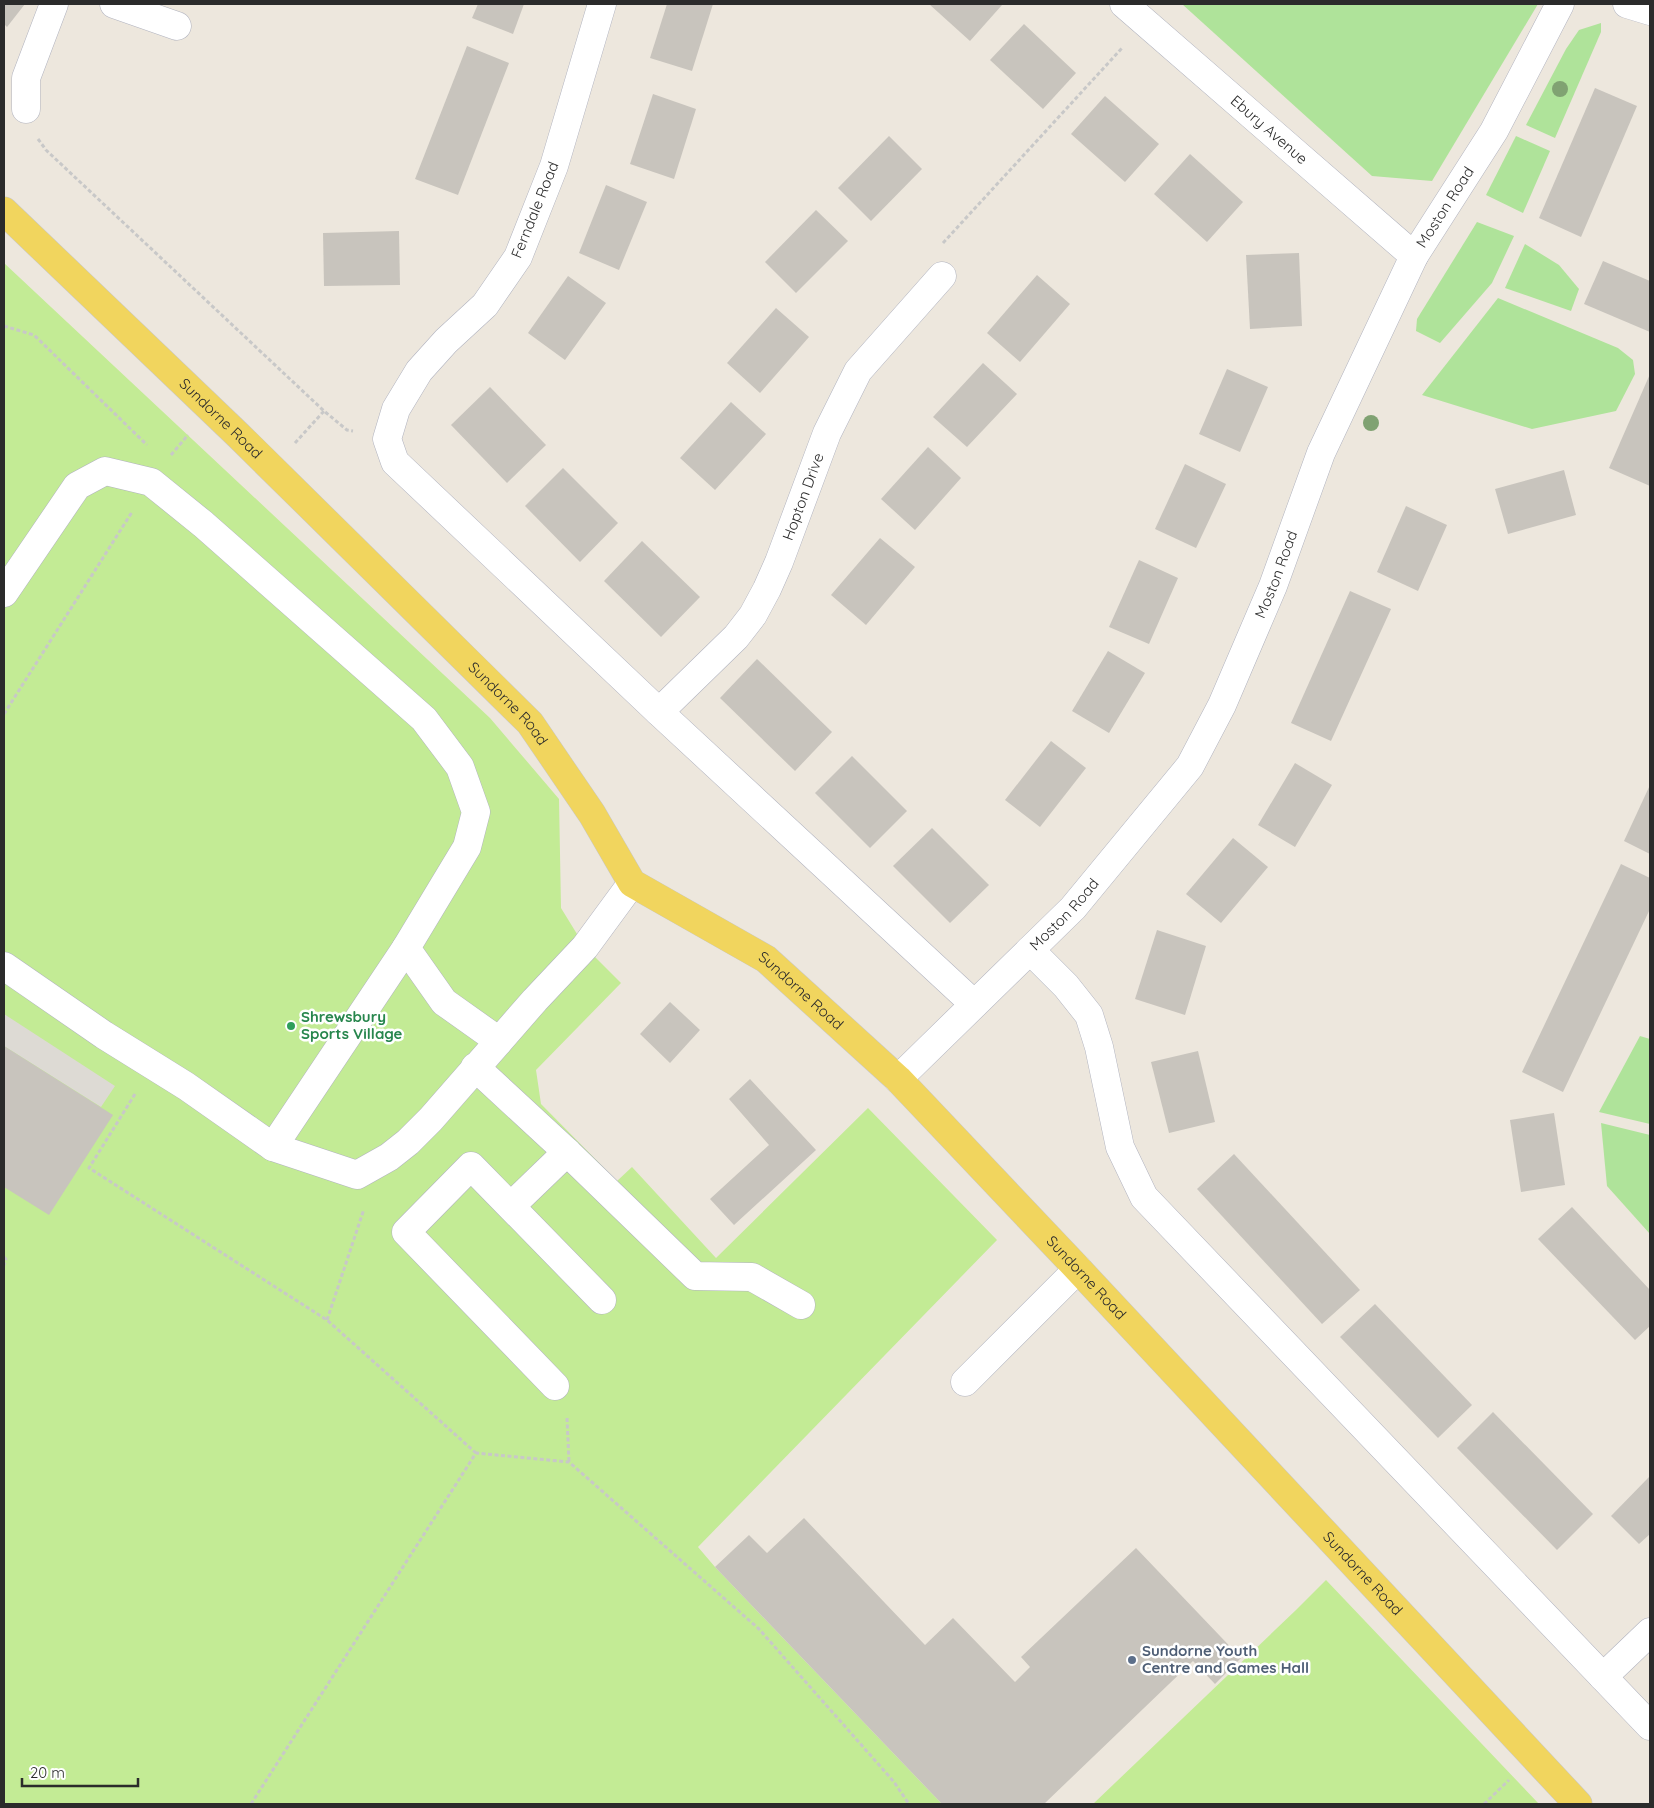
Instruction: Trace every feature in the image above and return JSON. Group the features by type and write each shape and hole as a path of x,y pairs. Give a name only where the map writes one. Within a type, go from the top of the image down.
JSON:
{"main road":[{"name":"Sundorne Road","path":"4,210 231,429 530,724 592,814 632,883 766,959 898,1079 1078,1268 1578,1804"}],"street":[{"path":"26,108 26,78 54,4"},
{"path":"114,4 177,26"},
{"name":"Ferndale Road","path":"387,439 396,409 419,371 446,341 484,305 518,257 554,166 602,4"},
{"name":"Ebury Avenue","path":"1124,4 1414,256"},
{"name":"Moston Road","path":"898,1079 1073,908 1190,766 1222,705 1273,586 1321,452 1414,256 1494,131 1560,4"},
{"path":"1627,4 1650,12"},
{"name":"Hopton Drive","path":"659,712 736,637 753,615 767,589 778,562 827,433 858,371 942,276"},
{"path":"387,439 395,462 659,712 974,1004"},
{"path":"4,593 77,486 105,471 158,472 273,584 424,719 460,767 476,812 467,847 406,948 273,1147"},
{"path":"4,966 273,1147 358,1175 390,1157 431,1119 498,1041 585,947 632,883"},
{"path":"406,948 444,1002 498,1041"},
{"path":"1030,950 1066,986 1089,1015 1099,1047 1120,1147 1144,1197 1650,1726"},
{"path":"475,1067 567,1152 695,1276 752,1277 801,1305"},
{"path":"511,1206 567,1152"},
{"path":"555,1386 406,1232 471,1166 602,1300"},
{"path":"965,1382 1078,1268"},
{"path":"1603,1677 1650,1632"}],"path":[{"path":"942,276 931,256 1146,22"},
{"path":"26,108 33,131 46,150 324,411 347,430 387,439"},
{"path":"4,326 34,335 158,472"},
{"path":"292,446 324,411"},
{"path":"4,714 158,472 190,433"},
{"path":"153,1065 89,1168 327,1320 476,1453 568,1462 759,1629 894,1782 909,1804"},
{"path":"327,1320 366,1203 358,1175"},
{"path":"4,1257 6,1259 4,1265"},
{"path":"555,1386 567,1418 568,1462"},
{"path":"251,1804 476,1453"}],"green space":[{"path":"1182,4 1538,4 1432,181 1372,176"},
{"path":"1601,23 1601,32 1555,138 1526,125 1566,49 1579,30"},
{"path":"1516,136 1550,151 1523,213 1486,195"},
{"path":"1477,222 1514,236 1492,283 1440,343 1416,331 1417,319"},
{"path":"1525,244 1559,265 1579,289 1571,311 1505,288"},
{"name":"Shrewsbury Sports Village","path":"4,263 490,718 559,799 561,908 585,947 621,983 536,1070 541,1104 617,1181 632,1167 716,1258 868,1108 997,1240 698,1547 942,1804 4,1804"},
{"path":"1498,298 1618,348 1633,360 1635,374 1616,411 1532,429 1422,395"},
{"path":"1640,1036 1650,1039 1650,1124 1599,1112"},
{"path":"1601,1123 1650,1135 1650,1234 1607,1186"},
{"path":"1326,1580 1539,1804 1093,1804 1296,1610"}],"shaded area":[{"path":"4,1014 115,1086 101,1107 4,1046"}],"building":[{"path":"4,4 25,4 7,27 4,24"},
{"path":"478,4 524,4 513,34 472,18"},
{"path":"667,4 713,4 692,71 650,58"},
{"path":"929,4 1000,4 1002,5 970,41"},
{"path":"1024,24 1076,73 1043,109 990,60"},
{"path":"467,46 509,63 458,195 415,179"},
{"path":"1595,88 1637,106 1581,237 1539,218"},
{"path":"653,94 696,109 674,179 630,164"},
{"path":"1105,96 1159,144 1125,182 1071,134"},
{"path":"889,136 922,169 871,221 838,188"},
{"path":"1190,154 1243,202 1207,242 1154,194"},
{"path":"606,185 647,202 619,270 579,253"},
{"path":"816,210 848,241 796,293 765,262"},
{"path":"399,231 400,285 324,286 323,233"},
{"path":"1299,253 1302,326 1250,329 1246,255"},
{"path":"1603,261 1650,281 1650,332 1584,304"},
{"path":"1037,275 1070,304 1020,362 987,333"},
{"path":"568,276 606,303 565,360 528,333"},
{"path":"776,308 809,337 760,393 727,363"},
{"path":"983,363 1017,394 967,447 933,417"},
{"path":"1227,369 1268,387 1240,452 1199,434"},
{"path":"1650,374 1650,486 1609,468"},
{"path":"490,387 546,445 507,483 451,425"},
{"path":"731,402 766,434 715,490 680,458"},
{"path":"928,447 961,478 915,530 881,499"},
{"path":"1185,464 1226,484 1196,548 1155,529"},
{"path":"563,468 618,523 580,562 525,506"},
{"path":"1564,470 1576,515 1508,534 1495,489"},
{"path":"1406,506 1447,525 1418,591 1377,572"},
{"path":"880,538 915,567 866,625 831,595"},
{"path":"642,541 700,597 661,637 604,581"},
{"path":"1139,560 1178,578 1149,644 1109,627"},
{"path":"1350,591 1391,609 1331,741 1291,723"},
{"path":"1108,651 1145,673 1109,733 1072,711"},
{"path":"757,659 832,732 795,771 720,698"},
{"path":"1051,741 1086,768 1040,827 1005,800"},
{"path":"852,756 907,811 870,848 815,793"},
{"path":"1295,763 1332,785 1295,847 1258,825"},
{"path":"1650,785 1650,854 1624,841"},
{"path":"932,828 989,885 950,923 893,866"},
{"path":"1233,838 1268,867 1221,923 1186,894"},
{"path":"1621,864 1650,878 1650,909 1563,1092 1522,1072"},
{"path":"1157,930 1206,946 1185,1015 1135,999"},
{"path":"670,1002 700,1030 670,1063 640,1034"},
{"path":"4,1046 113,1115 49,1215 4,1187"},
{"path":"1198,1051 1215,1122 1169,1133 1151,1062"},
{"path":"750,1079 816,1150 734,1225 710,1199 769,1145 729,1099"},
{"path":"1554,1113 1565,1185 1521,1192 1510,1120"},
{"path":"1234,1154 1360,1290 1322,1324 1197,1189"},
{"path":"1572,1207 1650,1290 1650,1326 1635,1340 1538,1239"},
{"path":"1375,1304 1472,1405 1438,1438 1340,1337"},
{"path":"1493,1412 1593,1514 1557,1550 1457,1448"},
{"path":"1650,1476 1650,1534 1639,1544 1611,1516"},
{"name":"Sundorne Youth Centre and Games Hall","path":"804,1518 925,1645 953,1618 1015,1682 1030,1667 1021,1657 1136,1548 1241,1658 1215,1684 1193,1661 1044,1804 942,1804 715,1567 749,1535 767,1553"}],"place":[{"name":"Shrewsbury Sports Village","path":"291,1026"},
{"name":"Sundorne Youth Centre and Games Hall","path":"1132,1660"}]}
